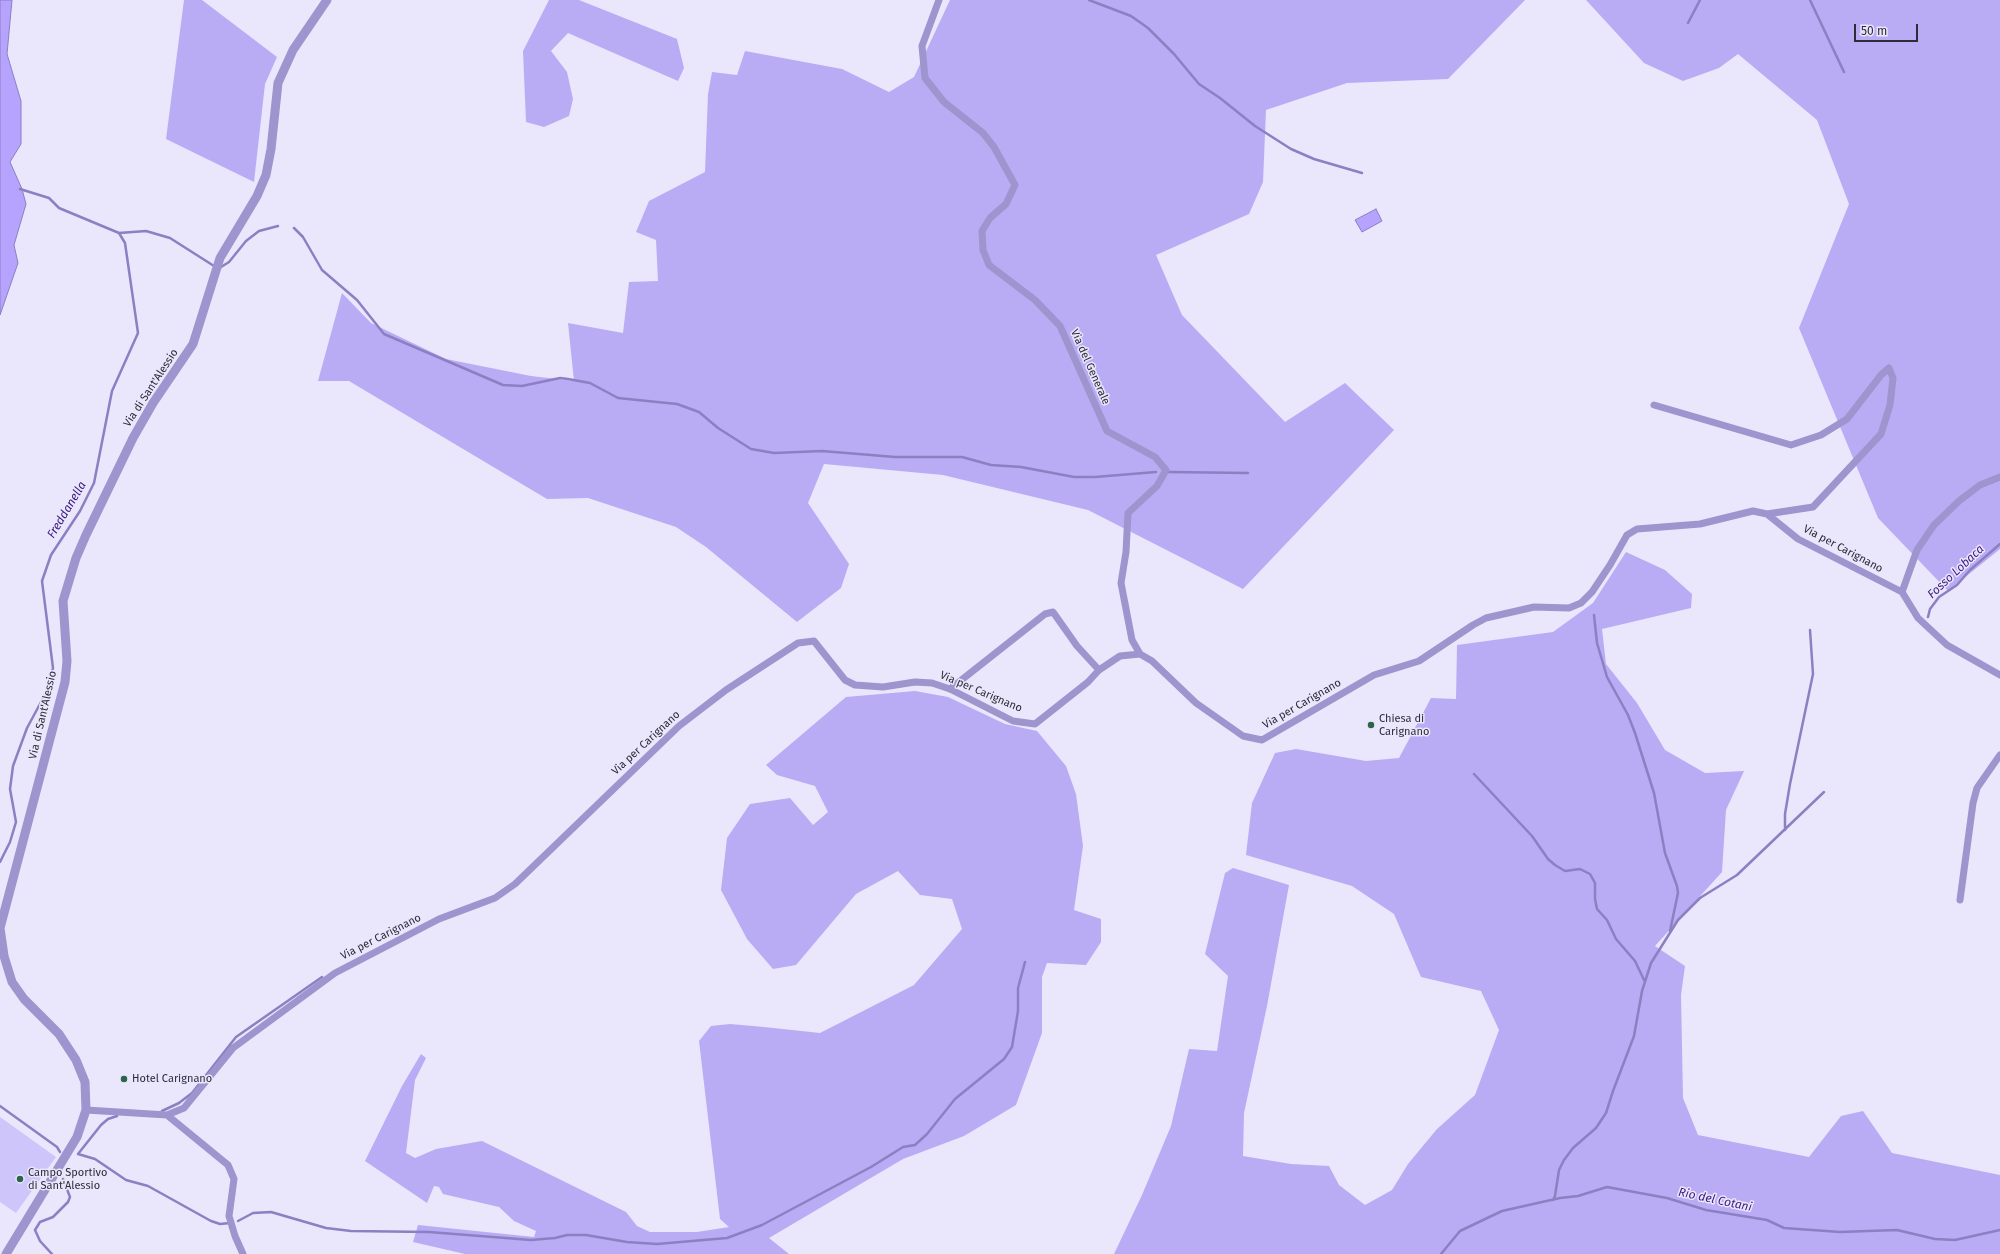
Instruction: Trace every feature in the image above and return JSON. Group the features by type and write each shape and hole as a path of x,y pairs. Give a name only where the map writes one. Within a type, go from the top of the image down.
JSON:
{"street":[{"name":"Via di Sant'Alessio","path":"6,1254 76,1137 86,1110 85,1082 76,1060 59,1034 24,999 12,982 4,956 0,928 66,682 67,661 63,601 81,546 133,438 153,402 193,344 220,258 257,196 266,175 271,149 278,83 282,72 293,50 327,0"},
{"name":"Via del Generale","path":"939,0 922,46 925,78 944,102 983,134 994,147 1015,185 1006,204 990,218 982,231 983,250 989,265 1035,300 1060,326 1107,431 1155,457 1166,470 1157,486 1128,514 1126,552 1121,583 1132,640 1140,654"},
{"path":"1654,405 1791,445 1821,435 1846,419 1889,368 1894,378 1890,406 1881,434 1813,507 1767,514"},
{"path":"2000,477 1980,485 1959,500 1934,525 1917,550 1902,592 1918,618 1947,645 2000,675"},
{"name":"Via per Carignano","path":"86,1110 167,1114 184,1108 233,1048 335,973 439,919 495,898 515,884 679,726 726,690 798,643 814,641 845,680 855,685 883,687 914,682 932,683 950,689 1014,721 1034,724 1088,682 1099,670 1120,656 1140,654 1152,661 1196,703 1225,724 1243,736 1262,740 1374,675 1419,661 1486,618 1534,607 1569,608 1581,603 1592,592 1606,572 1627,535 1637,529 1700,524 1753,511 1767,514 1798,539 1902,592"},
{"path":"950,689 1045,614 1053,612 1077,646 1099,670"},
{"path":"1960,900 1973,803 1977,788 2000,755"},
{"path":"167,1114 228,1165 234,1179 229,1216 235,1236 243,1254"}],"shaded area":[{"path":"0,0 12,0 7,54 21,101 21,144 10,162 22,189 26,204 14,245 18,263 0,315"},
{"path":"184,0 202,0 277,57 265,84 254,182 166,139"},
{"path":"549,0 579,0 677,39 684,68 678,81 568,33 551,51 567,72 573,99 569,116 544,127 526,122 523,51"},
{"path":"950,0 1525,0 1448,79 1347,83 1266,110 1263,182 1249,214 1156,255 1182,315 1285,422 1345,383 1394,430 1243,589 1088,510 943,475 824,464 808,503 849,564 841,588 797,622 706,547 676,527 588,498 547,499 349,381 318,381 342,293 371,323 446,359 531,376 574,381 568,323 623,333 629,282 658,281 656,240 636,232 649,201 705,172 708,94 712,72 737,75 745,51 842,69 889,92 914,77"},
{"path":"1586,0 2000,0 2000,549 1948,591 1878,518 1799,328 1849,204 1817,120 1738,54 1719,68 1683,81 1644,63"},
{"path":"1376,209 1382,221 1362,232 1355,220"},
{"path":"1626,552 1665,570 1692,594 1691,608 1602,629 1606,664 1637,703 1665,750 1705,773 1744,771 1726,810 1722,872 1655,946 1685,966 1681,995 1683,1098 1698,1135 1809,1157 1841,1116 1863,1111 1892,1153 2000,1175 2000,1254 1114,1254 1142,1195 1171,1126 1189,1049 1217,1051 1228,976 1205,954 1225,873 1233,868 1289,885 1267,1006 1244,1113 1243,1156 1291,1164 1329,1166 1339,1185 1365,1205 1392,1190 1408,1164 1437,1129 1475,1095 1499,1030 1481,991 1421,977 1394,914 1352,886 1246,855 1252,803 1275,753 1296,749 1366,761 1399,758 1431,698 1456,699 1457,645 1553,632 1593,603"},
{"path":"915,691 948,697 1005,724 1037,731 1066,766 1076,794 1083,846 1074,910 1101,919 1101,942 1086,965 1047,963 1042,977 1042,1033 1016,1105 964,1136 903,1159 769,1238 789,1254 465,1254 413,1242 418,1225 534,1237 536,1231 514,1221 499,1207 443,1194 439,1187 434,1186 427,1203 365,1161 402,1086 421,1054 426,1058 415,1080 406,1153 415,1158 436,1149 482,1141 626,1212 637,1226 650,1232 697,1232 729,1227 720,1219 699,1041 711,1026 730,1024 820,1033 914,985 962,929 952,899 920,895 898,871 856,894 796,965 773,969 747,939 721,890 727,838 750,804 790,798 813,825 828,812 815,786 777,775 766,765 846,697"},
{"name":"Campo Sportivo di Sant'Alessio","path":"0,1117 56,1157 16,1213 0,1202"}],"waterway":[{"path":"1089,0 1131,16 1148,28 1174,54 1199,84 1220,98 1255,126 1291,149 1314,159 1362,173"},
{"path":"1688,23 1700,0"},
{"path":"1810,0 1844,72"},
{"name":"Freddanella","path":"0,862 10,842 16,822 10,789 13,766 27,728 47,691 53,668 42,581 51,555 80,511 94,483 112,391 138,333 125,243 119,233 59,208 49,198 20,189"},
{"path":"221,267 229,262 246,241 259,231 278,226"},
{"path":"294,228 303,237 322,270 357,300 384,334 503,385 522,386 560,378 590,383 618,398 677,404 699,412 718,428 751,449 774,453 822,451 895,457 962,457 991,465 1021,467 1074,477 1095,477 1156,472"},
{"path":"119,233 146,231 170,238 214,266"},
{"path":"1168,472 1248,473"},
{"name":"Fosso Lobaca","path":"1928,617 1930,609 1939,597 1957,585 1970,570 2000,544"},
{"path":"1594,615 1597,643 1607,677 1628,715 1635,733 1654,793 1665,853 1677,886 1678,893 1670,931"},
{"path":"1785,830 1785,814 1790,784 1813,674 1810,630"},
{"path":"1474,774 1532,836 1548,859 1565,871 1580,869 1590,874 1595,883 1595,899 1597,909 1607,920 1616,939 1635,961 1645,982"},
{"path":"1553,1200 1559,1170 1564,1160 1573,1148 1596,1128 1606,1113 1634,1036 1642,991 1651,963 1678,920 1700,898 1737,875 1824,792"},
{"path":"238,1221 253,1213 271,1212 326,1228 351,1231 429,1232 531,1240 555,1238 567,1235 586,1235 627,1242 657,1244 727,1238 762,1225 871,1167 903,1147 915,1145 927,1134 955,1099 1004,1059 1012,1047 1018,1011 1018,988 1025,962"},
{"path":"162,1111 179,1103 192,1093 236,1037 322,977"},
{"name":"Rio del Cotani","path":"0,1106 57,1147 60,1152"},
{"path":"117,1116 108,1119 101,1125 78,1154 95,1159 126,1180 148,1186 211,1221 220,1224 230,1223"},
{"name":"Rio del Cotani","path":"52,1254 40,1241 35,1230 40,1222 53,1217 68,1202 70,1197 63,1179"},
{"name":"Rio del Cotani","path":"1441,1254 1460,1231 1502,1211 1560,1198 1578,1196 1607,1187 1667,1198 1706,1210 1767,1220 1784,1228 1840,1232 1897,1230 1935,1239 1955,1240 2000,1230"}],"place":[{"name":"Chiesa di Carignano","path":"1371,725"},
{"name":"Hotel Carignano","path":"124,1079"},
{"name":"Campo Sportivo di Sant'Alessio","path":"20,1179"}]}
